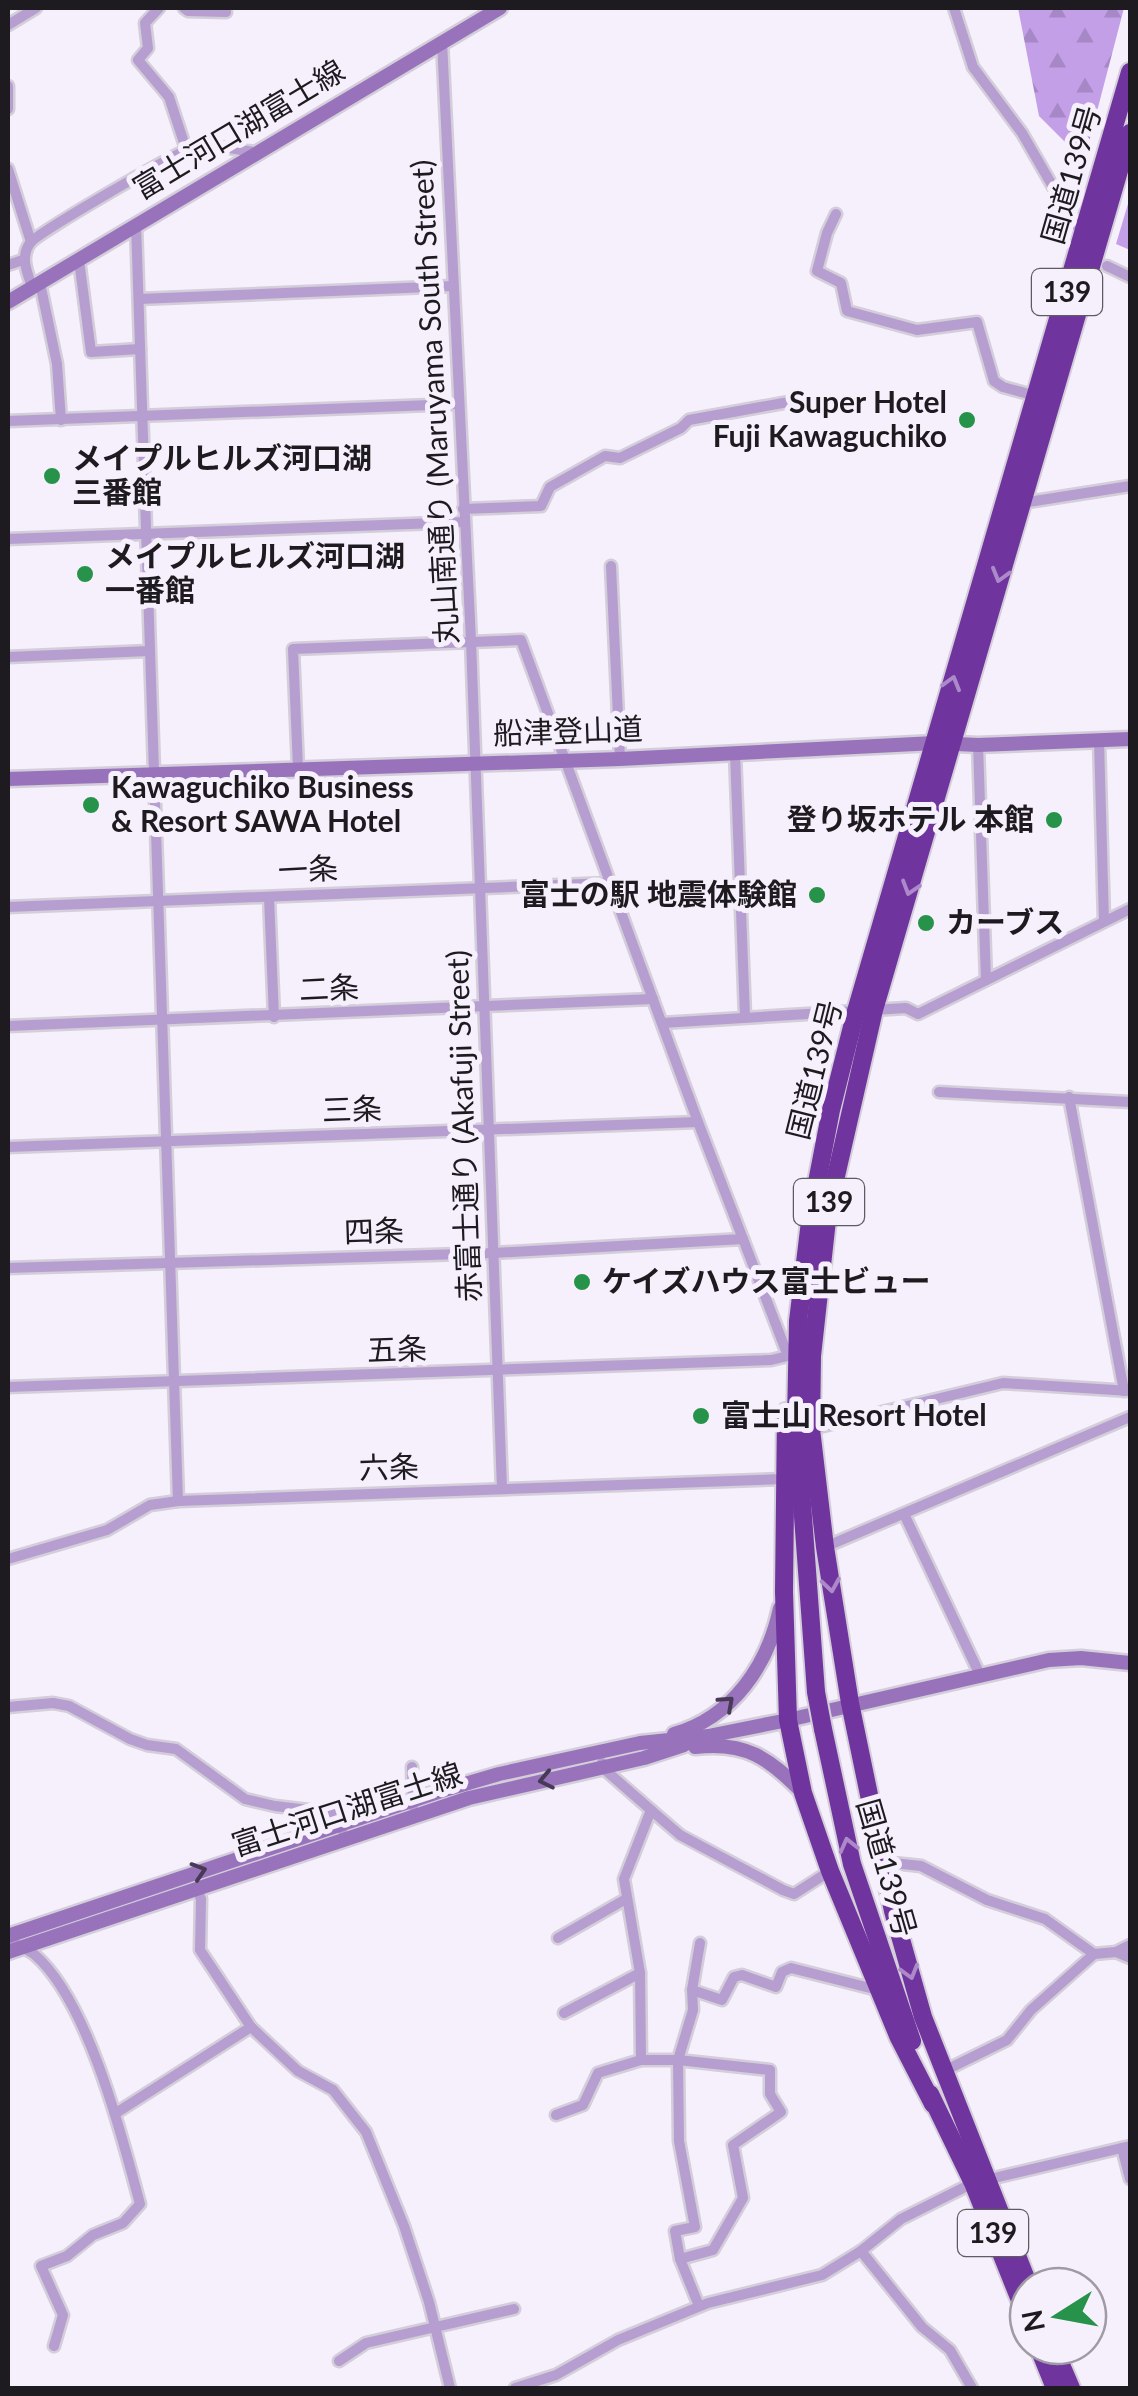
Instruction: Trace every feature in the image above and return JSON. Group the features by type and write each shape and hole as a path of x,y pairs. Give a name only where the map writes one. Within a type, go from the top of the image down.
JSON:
{"highway":[{"name":"国道139号","path":"1019,2266 979,2181 933,2104 852,1864 816,1692 796,1422 798,1321 811,1213 827,1127 943,743 1036,396 1128,79 1130,60"},
{"name":"国道139号","path":"943,743 1020,503 1130,133"},
{"name":"国道139号","path":"865,1011 828,1211 812,1356 811,1429 850,1704 903,1946 923,2017 1009,2266"},
{"path":"798,1321 788,1356 784,1479 788,1720 803,1793 830,1871 899,2038 933,2104"}],"main road":[{"name":"富士河口湖富士線","path":"8,302 500,8"},
{"name":"船津登山道","path":"8,780 1130,738"},
{"path":"642,1751 704,1723 731,1702 754,1674 773,1640 784,1592"},
{"name":"富士河口湖富士線","path":"11,1944 482,1778 601,1760 1049,1660 1080,1658 1130,1663"},
{"path":"642,1751 714,1745 747,1749 776,1765 803,1793"},
{"name":"富士河口湖富士線","path":"11,1944 601,1760"}],"street":[{"path":"8,25 36,8"},
{"path":"159,8 145,23 148,48 138,60 169,97 186,149"},
{"path":"184,8 226,12"},
{"path":"954,8 974,67 1022,133 1075,226"},
{"name":"丸山南通り (Maruyama South Street)","path":"442,40 475,762"},
{"path":"8,86 8,109"},
{"path":"61,420 57,364 36,285 24,260 31,242 186,149 208,145 254,152"},
{"path":"8,169 31,242"},
{"path":"836,214 826,234 817,271 841,283 846,311 917,330 977,322 994,381 1003,388 1036,396"},
{"path":"136,224 178,1501"},
{"path":"8,265 24,260"},
{"path":"79,260 91,352 140,348"},
{"path":"1107,266 1130,277"},
{"path":"138,299 453,286"},
{"path":"463,509 541,506 550,486 605,456 620,458 689,420 805,400"},
{"path":"8,421 458,404"},
{"path":"1020,503 1130,486"},
{"path":"8,539 464,522"},
{"path":"611,566 620,759"},
{"path":"298,768 294,649 521,640 788,1356"},
{"path":"8,657 149,651"},
{"path":"1099,740 1104,921"},
{"path":"978,745 986,980"},
{"path":"736,753 745,1016"},
{"name":"赤富士通り (Akafuji Street)","path":"475,762 502,1489"},
{"name":"一条","path":"8,907 610,883"},
{"path":"269,897 274,1017"},
{"path":"662,1023 906,1008 918,1014 1130,909"},
{"name":"二条","path":"8,1026 653,1000"},
{"path":"939,1092 1130,1102"},
{"path":"811,1429 1004,1383 1127,1391 1069,1097"},
{"name":"三条","path":"8,1147 698,1122"},
{"name":"四条","path":"8,1268 494,1253 742,1240"},
{"name":"五条","path":"8,1387 498,1371 771,1360 788,1356"},
{"path":"825,1547 1130,1417"},
{"name":"六条","path":"8,1559 107,1530 150,1504 178,1501 784,1479"},
{"path":"904,1514 980,1675"},
{"path":"8,1706 69,1706 130,1738 176,1749 245,1799 334,1813 345,1840"},
{"path":"601,1760 680,1836 782,1890 794,1894 830,1871"},
{"path":"412,1767 412,1817"},
{"path":"641,2060 640,1973 624,1880 650,1810"},
{"path":"884,1862 921,1866 988,1900 1044,1918 1094,1954"},
{"path":"196,1888 201,1899 200,1950 252,2027 298,2071 333,2090 366,2132 404,2226 450,2388"},
{"path":"558,1938 626,1899"},
{"path":"699,2306 680,2260 674,2231 695,2227 679,2142 678,2060 693,2010 692,1990 700,1943"},
{"path":"11,1944 34,1954 67,1996 116,2113 140,2204 123,2223 93,2235 67,2256 41,2266 63,2315 54,2346"},
{"path":"944,2071 1007,2040 1030,2010 1094,1954 1116,1952 1130,1945"},
{"path":"1116,1952 1130,1958"},
{"path":"692,1990 722,2000 734,1977 742,1974 776,1987 782,1972 790,1968 880,1990"},
{"path":"564,2013 640,1973"},
{"path":"116,2113 252,2027"},
{"path":"556,2115 583,2105 598,2073 641,2060 770,2070 770,2094 781,2112 733,2145 743,2198 713,2250 680,2260"},
{"path":"515,2388 556,2375 618,2340 699,2306 822,2275 862,2251 901,2218 979,2181 1126,2146 1130,2179"},
{"path":"862,2251 922,2327 950,2350 972,2388"},
{"path":"339,2361 366,2343 514,2308"}],"green space":[{"path":"1018,8 1124,8 1084,161 1039,116"},
{"path":"1130,197 1130,250 1116,244"}],"place":[{"name":"Super Hotel Fuji Kawaguchiko","path":"967,420"},
{"name":"メイプルヒルズ河口湖 三番館","path":"52,476"},
{"name":"メイプルヒルズ河口湖 一番館","path":"85,574"},
{"name":"Kawaguchiko Business & Resort SAWA Hotel","path":"91,805"},
{"name":"登り坂ホテル 本館","path":"1054,820"},
{"name":"富士の駅 地震体験館","path":"817,895"},
{"name":"カーブス","path":"926,923"},
{"name":"ケイズハウス富士ビュー","path":"582,1282"},
{"name":"富士山 Resort Hotel","path":"701,1416"}]}
